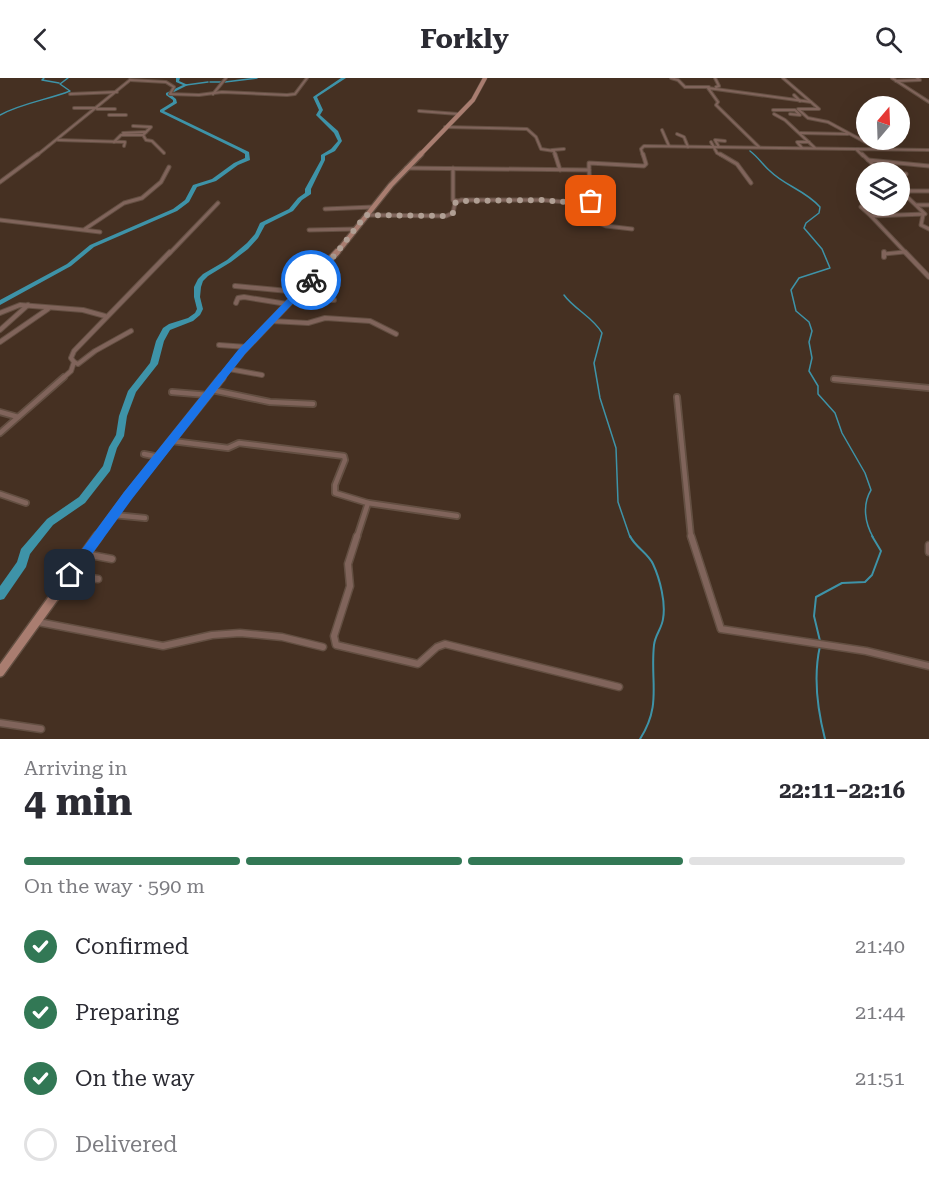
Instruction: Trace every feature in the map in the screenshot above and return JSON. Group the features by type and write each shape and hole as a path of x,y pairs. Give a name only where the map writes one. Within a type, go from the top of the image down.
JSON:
{"street":[{"path":"213,94 226,78"},
{"path":"0,182 58,140 131,79 169,83 174,87 171,92 293,95 307,78"},
{"path":"0,672 114,514 210,392 247,347 356,229 406,168 473,100 485,78"},
{"path":"671,78 678,80 685,87 716,87 799,103 810,102"},
{"path":"715,78 719,86 716,87"},
{"path":"783,78 819,110 801,109"},
{"path":"892,78 929,102"},
{"path":"896,81 920,80 917,78"},
{"path":"144,79 155,80 154,82"},
{"path":"709,87 712,96 718,102 716,105 725,116 747,133 760,147"},
{"path":"70,94 117,92"},
{"path":"794,94 801,109"},
{"path":"74,108 116,109 104,119"},
{"path":"801,109 798,109 801,115"},
{"path":"773,110 794,110 801,115"},
{"path":"419,111 458,114"},
{"path":"774,114 785,120 815,148"},
{"path":"790,114 817,120 821,124 833,125 849,136"},
{"path":"109,115 126,115"},
{"path":"114,142 121,135 144,134 151,127 133,126"},
{"path":"445,127 526,129 536,138 541,148 564,149"},
{"path":"662,130 669,146"},
{"path":"800,133 856,137"},
{"path":"144,134 146,140 152,141 164,153"},
{"path":"677,134 684,137 688,147"},
{"path":"58,140 126,142 124,146"},
{"path":"719,146 715,140 725,141"},
{"path":"802,148 797,142 809,142"},
{"path":"711,145 717,153 735,161 751,183"},
{"path":"632,229 610,227 594,221 589,204 591,201 589,163 644,166 646,164 641,147 711,145 856,149"},
{"path":"552,150 560,170"},
{"path":"857,150 870,162"},
{"path":"910,150 929,150"},
{"path":"868,160 929,166"},
{"path":"85,229 124,203 142,198 161,182 169,167"},
{"path":"406,168 590,170"},
{"path":"453,168 453,200 542,200 589,204"},
{"path":"910,190 929,191"},
{"path":"910,199 925,213 921,225 929,229"},
{"path":"366,215 446,216 453,213 458,201"},
{"path":"0,433 71,371 74,362 71,358 74,351 105,316 218,203"},
{"path":"917,205 929,205"},
{"path":"325,209 373,207"},
{"path":"910,215 923,215"},
{"path":"871,216 929,277"},
{"path":"0,220 100,232"},
{"path":"309,230 356,229"},
{"path":"884,256 884,252 904,252"},
{"path":"235,286 299,292"},
{"path":"236,303 238,298 244,297 318,303 334,300"},
{"path":"0,313 14,306 28,305 48,309 83,310 105,316"},
{"path":"0,330 28,305"},
{"path":"0,342 48,309"},
{"path":"271,321 312,322 325,318 370,321 396,334"},
{"path":"74,362 78,364 95,351 131,331"},
{"path":"219,345 247,347"},
{"path":"229,369 262,375"},
{"path":"834,379 929,388"},
{"path":"172,392 210,392 270,402 313,404"},
{"path":"677,397 691,538 719,627 723,631 827,645 929,666"},
{"path":"0,412 18,417"},
{"path":"172,441 228,448 239,443 344,456 345,460 335,485 336,495 368,503 457,516"},
{"path":"144,454 159,457"},
{"path":"0,494 26,503"},
{"path":"368,503 348,564 350,586 334,636 336,645 418,664 426,659 434,648 445,644 619,687"},
{"path":"114,514 145,518"},
{"path":"929,545 929,552"},
{"path":"85,554 111,559"},
{"path":"70,575 98,579"},
{"path":"38,622 162,646 174,645 212,634 239,634 278,636 323,647"},
{"path":"0,723 41,729"}],"waterway":[{"path":"44,78 42,80 59,83"},
{"path":"0,115 17,107 70,91 60,84 68,78"},
{"path":"0,303 69,265 92,246 175,210 187,201 195,186 214,180 236,164 248,159 247,153 240,149 161,111 175,103 175,100 167,94 186,85 177,81 178,78"},
{"path":"225,82 257,78"},
{"path":"0,595 22,564 25,552 41,532 50,522 82,500 107,468 113,447 120,436 123,416 132,391 154,364 160,341 167,328 191,320 198,314 200,309 197,287 200,280 249,245 258,234 262,224 291,210 300,199 308,194 323,155 333,150 340,141 336,132 318,115 321,110 315,97 344,78"},
{"path":"186,85 208,82"},
{"path":"210,82 222,82"},
{"path":"750,151 767,169 808,196 820,207 819,213 806,223 804,228 822,249 830,268 799,278 791,290 796,311 809,322 812,331 809,342 812,358 809,371 818,386 818,394 835,413 842,433 865,473 871,490 866,502 866,514 873,537"},
{"path":"564,295 602,333 594,363 600,398 616,448 618,502 630,537"},
{"path":"630,536 653,564 664,606 662,622 654,645 653,704 647,727 640,739"},
{"path":"820,641 814,616 816,597 842,583 865,582 872,575 881,551 872,536"},
{"path":"820,646 817,692 825,739"}],"way so far":[{"path":"311,280 334,256 366,215 446,216 453,213 455,203 458,201 542,200 589,204 591,201"}],"route":[{"path":"70,575 128,495 242,352 311,280"}]}
